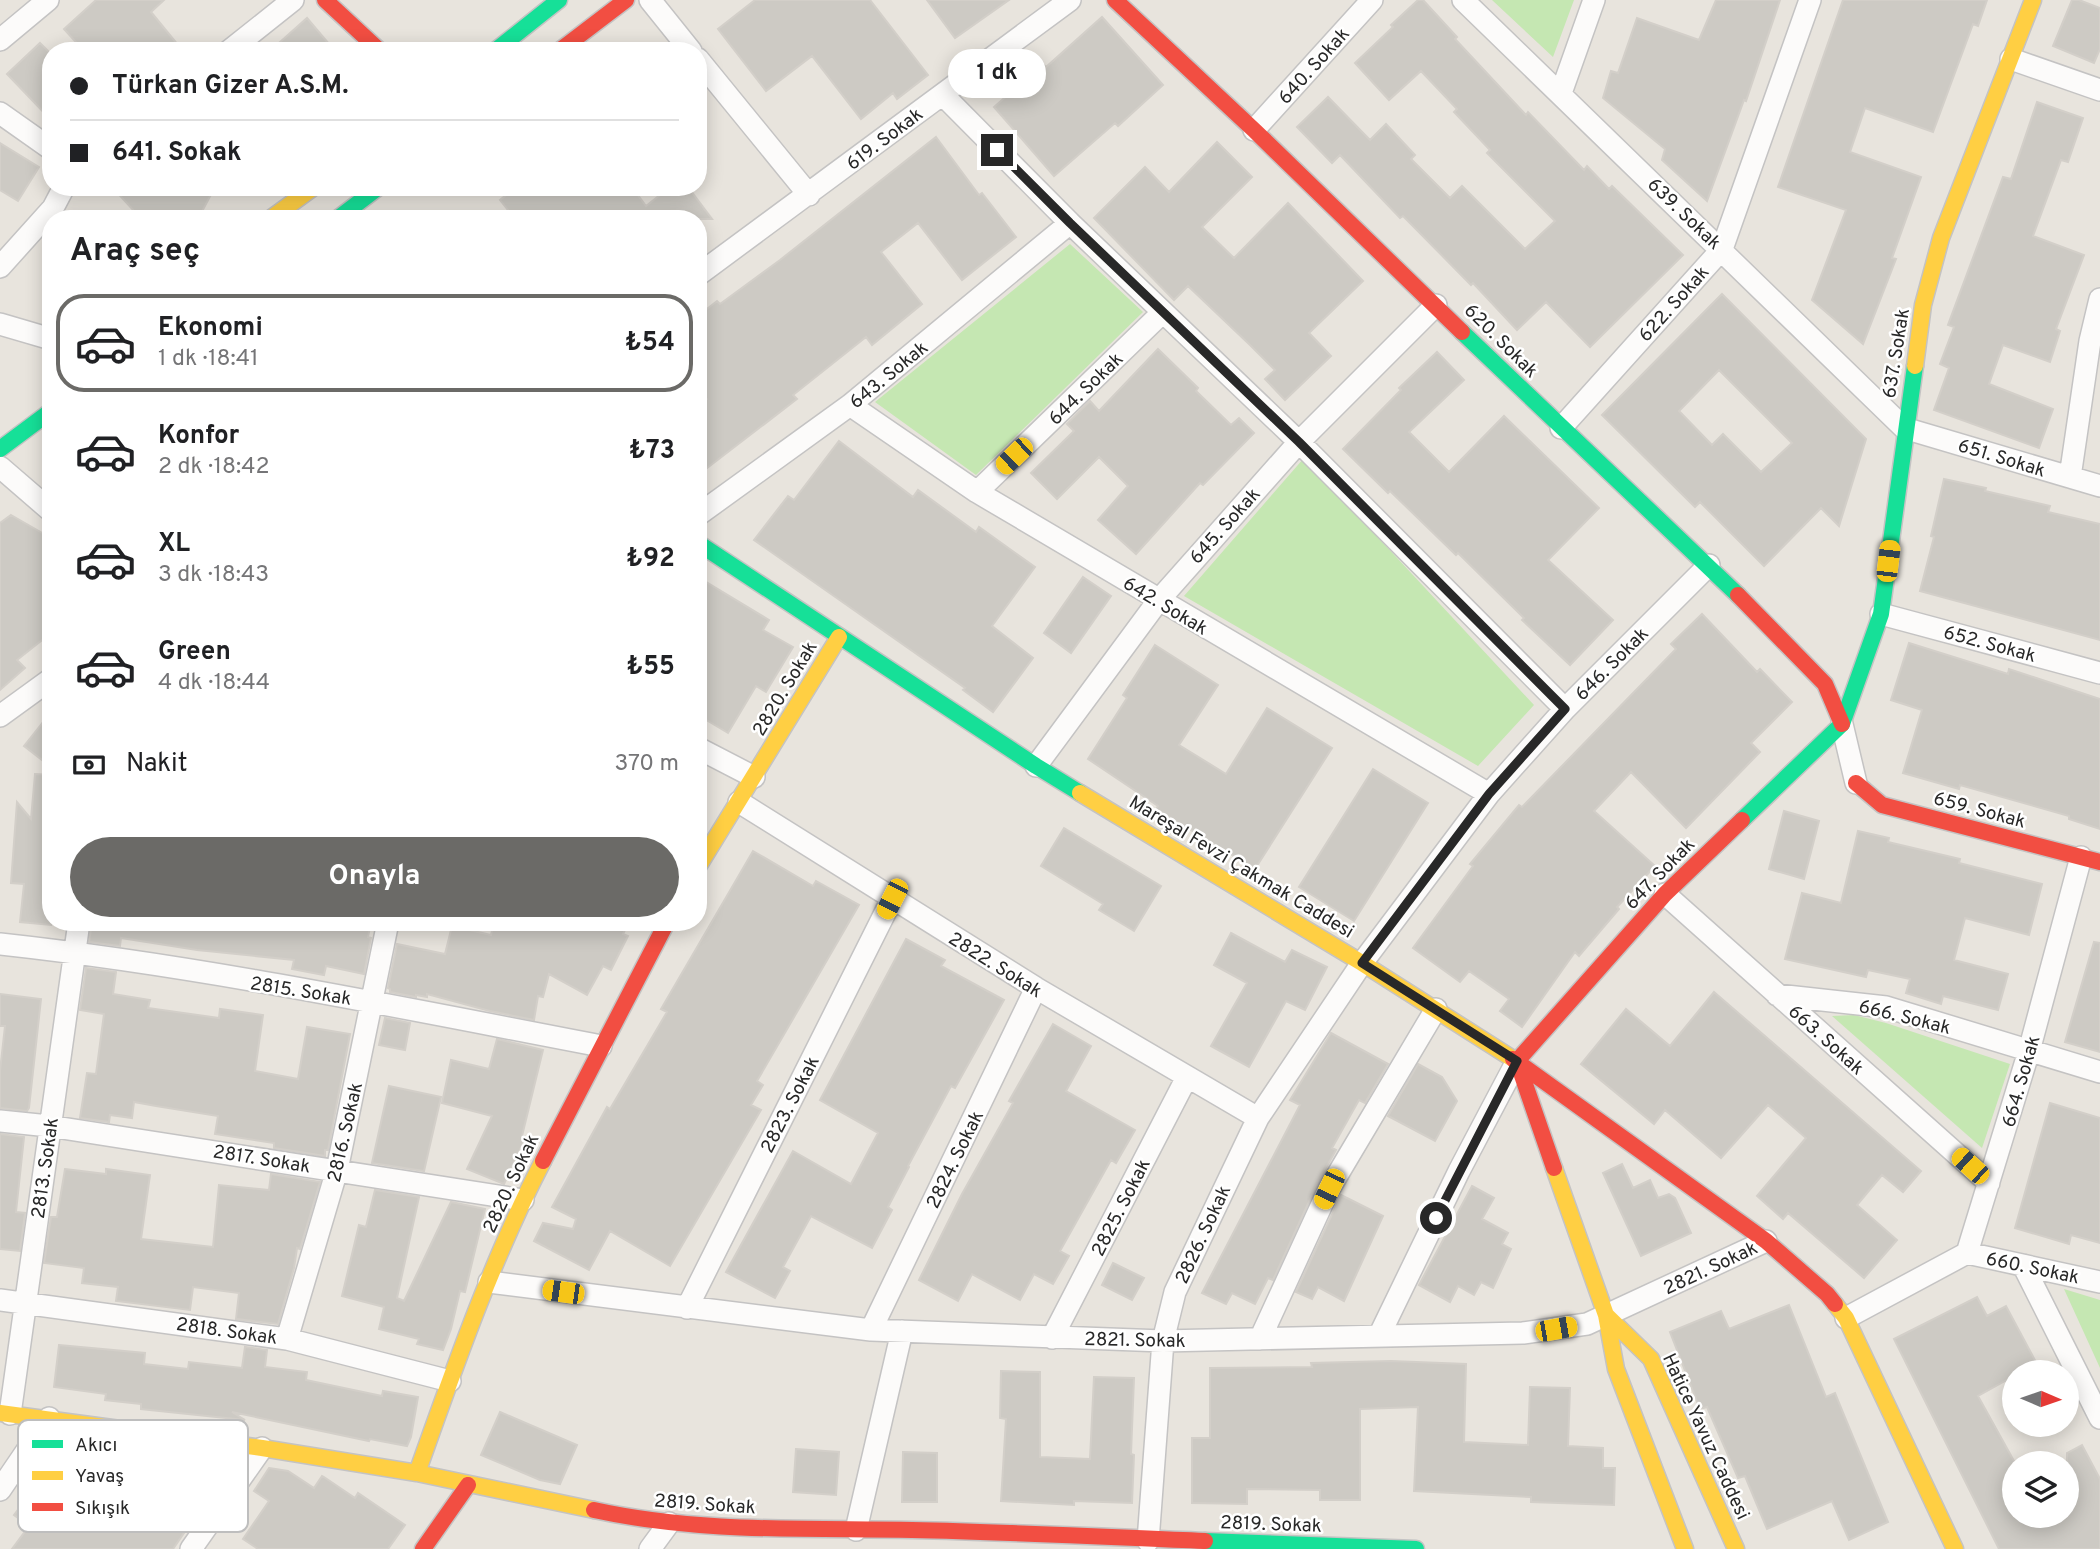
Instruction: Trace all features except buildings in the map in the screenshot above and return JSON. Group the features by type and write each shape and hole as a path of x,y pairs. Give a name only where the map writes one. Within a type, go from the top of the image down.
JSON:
{"street":[{"path":"0,40 48,0"},
{"path":"240,42 293,0"},
{"path":"325,0 370,42"},
{"path":"506,42 559,0"},
{"path":"571,42 626,0"},
{"path":"650,0 684,42"},
{"name":"619. Sokak","path":"707,268 1070,0"},
{"name":"620. Sokak","path":"1115,0 1254,130 1561,428 1709,565 1825,684 1842,724"},
{"name":"640. Sokak","path":"1254,130 1372,0"},
{"name":"639. Sokak","path":"1463,0 1905,428"},
{"path":"1561,93 1594,0"},
{"name":"622. Sokak","path":"1561,428 1722,249 1810,0"},
{"name":"637. Sokak","path":"1842,724 1881,614 1923,305 1941,238 2033,0"},
{"path":"2011,59 2100,90"},
{"path":"707,71 809,194"},
{"path":"943,95 1070,223 1299,442 1565,709"},
{"path":"0,113 42,143"},
{"path":"282,210 302,196"},
{"path":"349,210 367,196"},
{"path":"0,268 42,220"},
{"name":"643. Sokak","path":"707,508 850,405 1070,223"},
{"path":"2070,477 2090,341 2100,299"},
{"name":"645. Sokak","path":"1036,766 1158,601 1299,442 1436,305"},
{"name":"644. Sokak","path":"977,492 1163,312"},
{"path":"0,324 42,336"},
{"name":"642. Sokak","path":"850,405 977,492 1489,794"},
{"path":"0,449 42,418"},
{"name":"651. Sokak","path":"1905,428 2100,486"},
{"path":"0,467 42,503"},
{"name":"Mareşal Fevzi Çakmak Caddesi","path":"707,549 1036,766 1362,963 1517,1061 1766,1241 1827,1294 1846,1318 1955,1549"},
{"name":"646. Sokak","path":"1362,963 1489,794 1565,709 1709,565"},
{"name":"652. Sokak","path":"1881,614 2100,673"},
{"name":"2820. Sokak","path":"707,853 839,637"},
{"path":"0,716 42,686"},
{"path":"1842,724 1856,783"},
{"name":"647. Sokak","path":"1517,1061 1665,894 1842,724"},
{"path":"707,753 754,777"},
{"name":"659. Sokak","path":"1856,783 1882,805 2090,860"},
{"name":"2822. Sokak","path":"740,802 1036,988 1258,1118"},
{"name":"664. Sokak","path":"1967,1253 2090,860"},
{"name":"663. Sokak","path":"1665,894 1989,1183"},
{"name":"2823. Sokak","path":"687,1308 892,899"},
{"name":"2813. Sokak","path":"5,1413 26,1302 78,931"},
{"name":"2816. Sokak","path":"287,1339 337,1170 386,931"},
{"name":"2820. Sokak","path":"417,1472 450,1381 523,1200 662,931"},
{"name":"2815. Sokak","path":"0,944 74,952 373,1002 601,1046"},
{"name":"2826. Sokak","path":"1148,1541 1163,1341 1175,1292 1258,1118 1362,963"},
{"name":"2824. Sokak","path":"872,1330 1036,988"},
{"name":"666. Sokak","path":"1777,995 1886,1007 2100,1072"},
{"path":"1259,1339 1329,1189 1436,1009"},
{"path":"1517,1061 1606,1315 1616,1369 1685,1549"},
{"path":"1379,1336 1459,1171 1517,1061"},
{"name":"2825. Sokak","path":"1052,1338 1187,1077"},
{"name":"2817. Sokak","path":"0,1121 49,1126 523,1200"},
{"name":"2821. Sokak","path":"489,1282 872,1330 1163,1341 1523,1333 1587,1324 1766,1241"},
{"path":"1846,1318 1967,1253"},
{"name":"660. Sokak","path":"1967,1253 2100,1282"},
{"path":"2023,1265 2100,1418"},
{"name":"2818. Sokak","path":"0,1300 287,1339 450,1381"},
{"name":"Hatice Yavuz Caddesi","path":"1606,1315 1651,1359 1736,1549"},
{"path":"856,1530 902,1331"},
{"name":"2819. Sokak","path":"5,1413 63,1420"},
{"name":"2819. Sokak","path":"248,1446 417,1472 468,1485 668,1523 767,1529 914,1530 1011,1542 1148,1541 1416,1549"},
{"path":"248,1468 262,1448"},
{"path":"0,1490 18,1464"},
{"path":"423,1549 468,1485"},
{"path":"650,1549 668,1523"},
{"path":"754,1549 767,1529"},
{"path":"901,1549 914,1530"},
{"path":"191,1549 203,1532"}],"green space":[{"path":"1492,0 1574,0 1553,57"},
{"path":"1070,244 1143,312 976,475 875,402"},
{"path":"1304,458 1534,705 1478,766 1184,596"},
{"path":"1854,1015 2010,1064 1982,1148 1832,1016"},
{"path":"2064,1289 2100,1300 2100,1368"}],"traffic: fast":[{"path":"506,42 559,0"},
{"path":"349,210 367,196"},
{"path":"1462,332 1738,595"},
{"path":"1742,820 1842,724 1881,614 1915,366"},
{"path":"0,449 42,418"},
{"path":"707,549 1080,793"},
{"path":"1205,1541 1416,1549"}],"traffic: slow":[{"path":"1915,366 1923,305 1941,238 2033,0"},
{"path":"282,210 302,196"},
{"path":"707,852 839,637"},
{"path":"1080,793 1362,963 1513,1059"},
{"path":"417,1473 490,1275 543,1161"},
{"path":"1554,1168 1606,1315 1616,1369 1685,1549"},
{"path":"1835,1304 1846,1318 1955,1549"},
{"path":"1606,1315 1651,1359 1736,1549"},
{"path":"0,1413 52,1420"},
{"path":"248,1446 417,1473 594,1510"}],"traffic: jam":[{"path":"325,0 370,42"},
{"path":"571,42 626,0"},
{"path":"1115,0 1254,130 1462,332"},
{"path":"1738,595 1825,684 1842,724"},
{"path":"1856,783 1882,805 2100,862"},
{"path":"1554,1168 1517,1061 1665,894 1742,820"},
{"path":"543,1161 662,931"},
{"path":"1513,1059 1766,1241 1835,1304"},
{"path":"423,1549 468,1485"},
{"path":"594,1510 673,1523 713,1526 985,1532 1205,1541"}],"route":[{"path":"997,150 1299,442 1565,709 1489,794 1362,963 1517,1061 1436,1218"}]}
